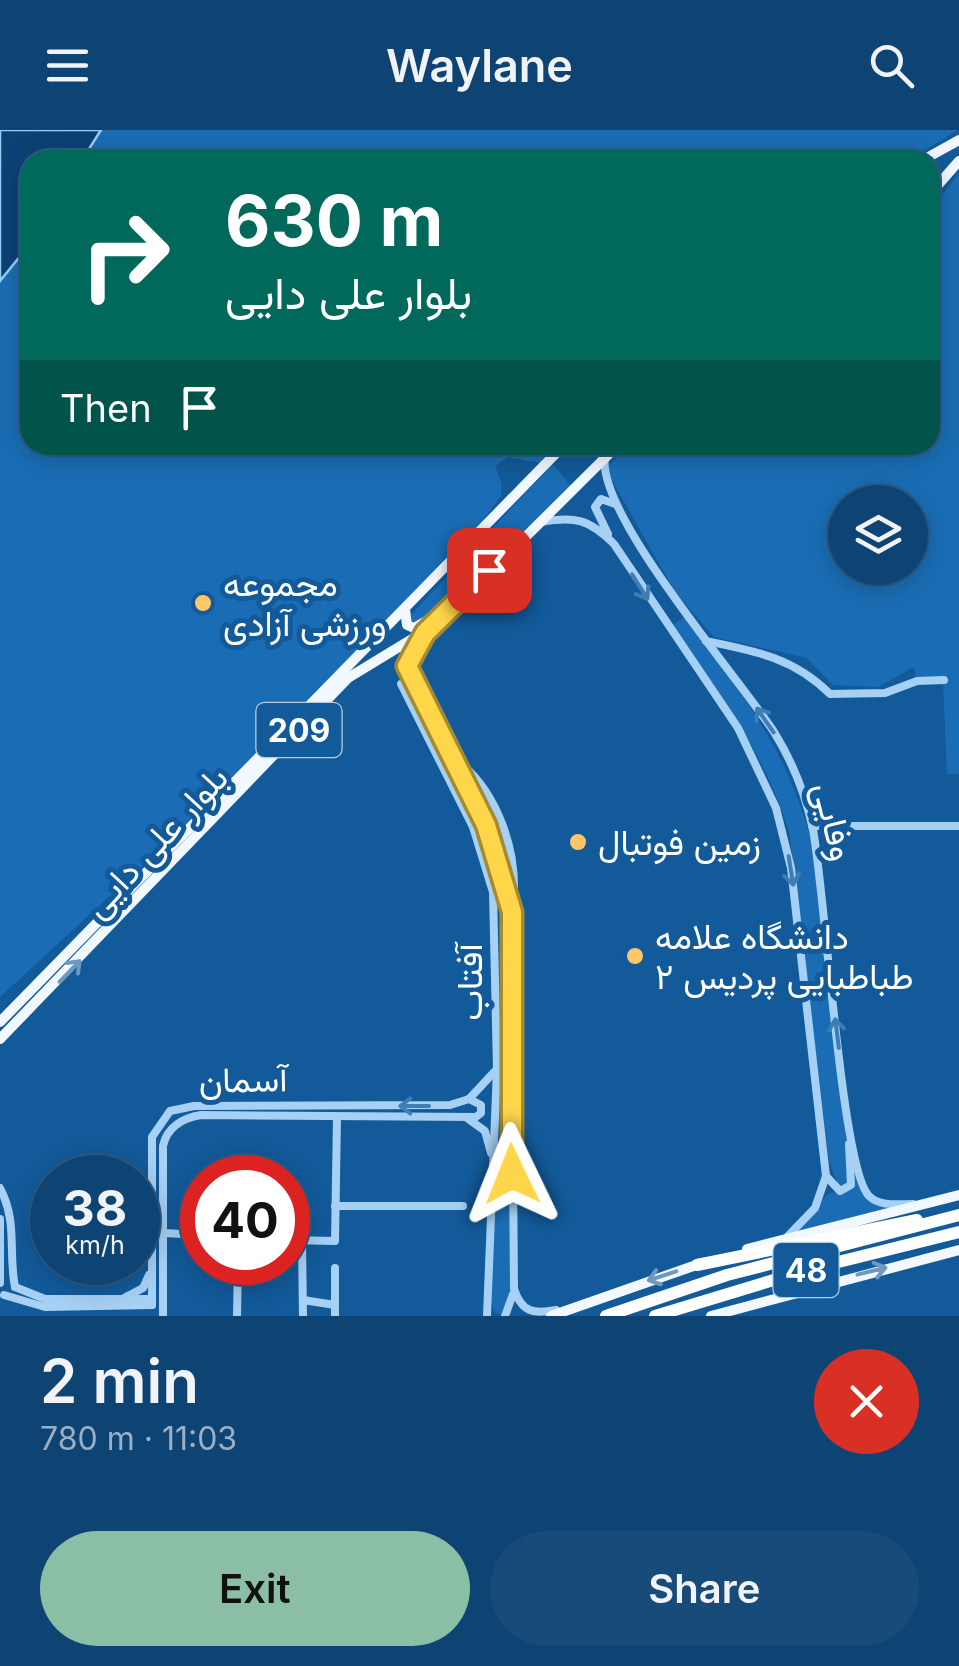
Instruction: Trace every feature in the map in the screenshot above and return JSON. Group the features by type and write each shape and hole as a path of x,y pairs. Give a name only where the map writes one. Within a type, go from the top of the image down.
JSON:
{"highway":[{"name":"48","path":"606,1316 727,1275 959,1215"},
{"path":"697,1265 901,1220 944,1219"},
{"name":"48","path":"655,1316 959,1232"},
{"path":"896,1248 917,1250 959,1240"}],"main road":[{"path":"940,182 959,160"},
{"name":"بلوار علی دایی","path":"0,1022 554,455"},
{"name":"بلوار علی دایی","path":"0,1039 348,678 425,633 606,457"},
{"path":"405,608 407,625 420,628 474,587"},
{"path":"551,1316 786,1238 959,1195"},
{"path":"711,1316 959,1250"}],"street":[{"name":"وفایی","path":"606,457 604,478 618,507 706,641 774,732 798,780 812,826 848,1130 869,1196 882,1203 922,1204"},
{"path":"614,544 595,507 606,498 618,507"},
{"name":"وفایی","path":"541,522 582,519 594,524 614,544 738,728 776,808 791,868 826,1176"},
{"name":"آفتاب","path":"425,633 407,666 486,825 512,914 514,1289 511,1309 505,1316"},
{"path":"706,641 783,660 808,671 830,694 885,694 917,681 944,680"},
{"name":"آفتاب","path":"415,684 401,684 472,826 493,892 497,1069 486,1316"},
{"path":"450,755 470,770 506,834 516,882 512,914"},
{"path":"812,826 959,826"},
{"path":"494,1168 485,1131 467,1118 482,1111 479,1101 470,1099 497,1069 510,1069"},
{"name":"آسمان","path":"152,1155 152,1136 170,1111 194,1106 439,1106 470,1099"},
{"name":"آسمان","path":"162,1316 164,1140 182,1121 201,1115 467,1118"},
{"path":"310,1240 335,1241 336,1117"},
{"path":"786,1238 815,1208 826,1176 840,1191 851,1186 848,1130"},
{"path":"0,1188 12,1222 15,1287"},
{"path":"335,1206 462,1206"},
{"path":"0,1219 2,1298"},
{"path":"164,1233 180,1234"},
{"path":"335,1268 336,1316"},
{"path":"122,1299 144,1285"},
{"name":"آسمان","path":"152,1285 152,1302"},
{"path":"237,1316 238,1285"},
{"path":"303,1285 303,1316"},
{"path":"2,1298 15,1287"},
{"path":"15,1287 44,1299 122,1299 162,1305"},
{"path":"514,1289 520,1305 532,1313 571,1308"},
{"path":"2,1298 45,1308 152,1302"},
{"path":"303,1300 335,1305"},
{"path":"489,1304 496,1316"}],"shaded area":[{"name":"مجموعه ورزشی آزادی","path":"0,130 958,130 925,150 20,150 20,455 546,455 540,463 508,457 495,466 501,496 462,548 199,814 0,997"},
{"path":"0,130 101,130 88,150 20,150 20,256 0,281"},
{"path":"959,173 959,774 947,774 943,681 917,681 914,667 878,687 833,685 807,658 714,637 675,592 608,473 610,464 621,455 940,455 940,197"},
{"path":"553,464 570,485 465,587 423,618 411,621 409,617"},
{"path":"684,618 762,725 790,781 813,847 849,1157 848,1184 839,1187 829,1161 789,831 754,749 671,626"},
{"path":"502,1075 512,1217 511,1291 501,1314 495,1312 491,1302"},
{"path":"853,1146 865,1196 902,1206 793,1234 829,1193 854,1190"}],"place":[{"name":"مجموعه ورزشی آزادی","path":"203,603"},
{"name":"زمین فوتبال","path":"578,842"},
{"name":"دانشگاه علامه طباطبایی پردیس ۲","path":"635,956"}],"route":[{"path":"489,570 425,633 407,666 486,825 512,912 512,1174"}]}
